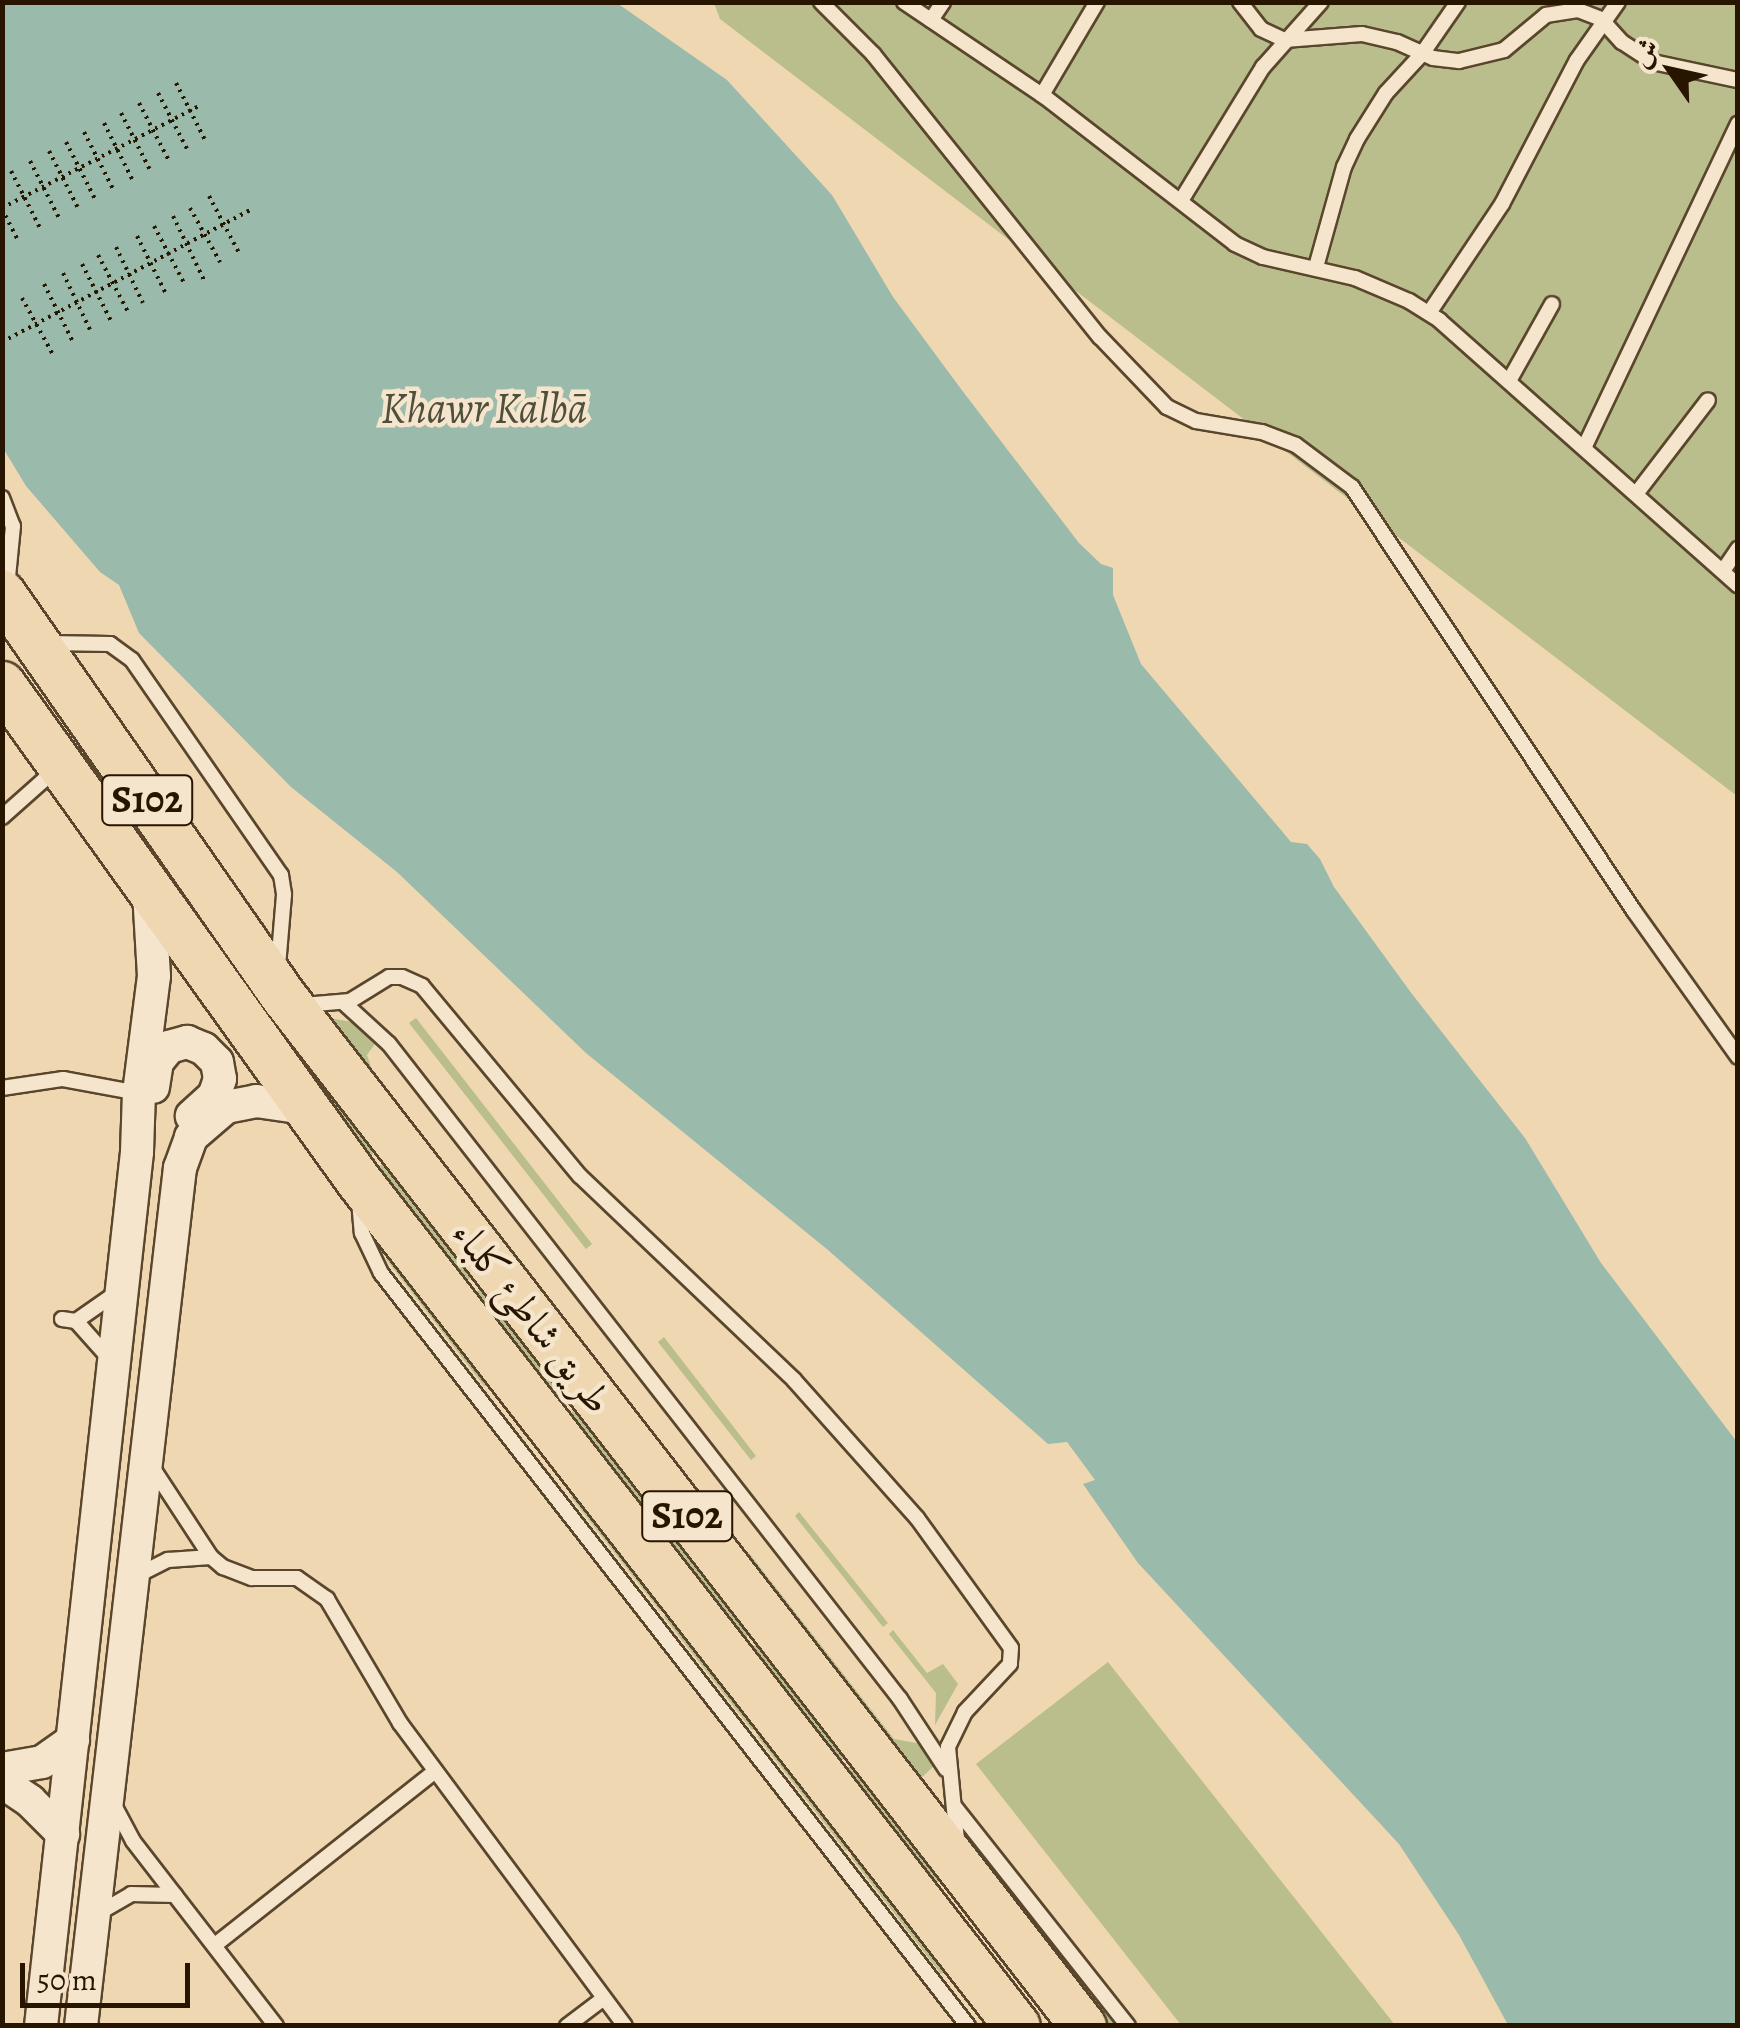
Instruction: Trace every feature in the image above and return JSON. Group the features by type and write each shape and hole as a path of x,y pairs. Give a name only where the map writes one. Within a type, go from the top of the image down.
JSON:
{"highway":[{"name":"طريق شاطئ كلباء","path":"4,595 287,1001 1082,2026"},
{"name":"طريق شاطئ كلباء","path":"2,684 358,1180 1016,2026"}],"street":[{"path":"41,2026 138,1152 139,1093 154,976 149,891"},
{"path":"81,2026 176,1186 174,1162 178,1139 190,1118 214,1096 220,1079 216,1062 204,1049 177,1044 162,1054 138,1152"},
{"path":"176,1186 192,1137 212,1114 256,1101 305,1108"},
{"path":"2,1769 42,1762 74,1740"},
{"path":"2,1782 30,1800 62,1834"}],"lane":[{"path":"821,2 873,54 1100,337 1168,407 1196,421 1262,432 1296,445 1352,487 1634,911 1738,1056"},
{"path":"904,2 1042,96 1249,251 1316,267 1382,289 1428,313 1738,585"},
{"path":"931,20 943,2"},
{"path":"1042,96 1097,2"},
{"path":"1240,2 1261,30 1288,40 1362,34 1422,54 1459,61 1490,56 1520,41 1556,10 1578,10 1604,23 1653,62 1738,80"},
{"path":"1182,199 1263,67 1321,2"},
{"path":"1316,267 1344,167 1357,139 1386,93 1422,54 1458,2"},
{"path":"1428,313 1502,204 1576,60 1618,2"},
{"path":"1584,448 1738,124"},
{"path":"1509,381 1552,304"},
{"path":"1636,494 1708,400"},
{"path":"2,498 13,526 4,595"},
{"path":"1723,571 1738,549"},
{"path":"37,642 118,647 166,707 281,875 284,895 277,951 287,1001 343,1002 389,977 402,977 422,986 580,1176 794,1380 917,1518 1011,1648 1010,1664 954,1729 946,1770"},
{"path":"2,816 59,766"},
{"path":"343,1002 372,1024 396,1052 900,1699 946,1770 960,1867"},
{"path":"2,1088 40,1078 62,1078 139,1093"},
{"path":"358,1180 362,1233 381,1273 968,2026"},
{"path":"115,1367 69,1320 124,1286"},
{"path":"146,1452 162,1486 210,1557 252,1578 297,1578 321,1593 435,1771 625,2026"},
{"path":"132,1580 168,1560 210,1557"},
{"path":"215,1945 435,1771"},
{"path":"108,1787 132,1841 276,2026"},
{"path":"953,1804 1128,2026"},
{"path":"93,1919 110,1903 131,1894 175,1895"},
{"path":"568,2026 604,1998"}],"path":[{"path":"176,83 205,140"},
{"path":"158,93 187,150"},
{"path":"139,102 168,159"},
{"path":"18,240 2,208 201,105"},
{"path":"121,113 150,170"},
{"path":"104,123 132,179"},
{"path":"84,132 113,189"},
{"path":"66,142 95,199"},
{"path":"49,151 78,208"},
{"path":"30,161 59,218"},
{"path":"11,171 40,228"},
{"path":"209,196 238,253"},
{"path":"190,208 220,262"},
{"path":"2,342 252,209"},
{"path":"173,216 204,280"},
{"path":"154,226 184,283"},
{"path":"137,236 164,292"},
{"path":"116,246 143,303"},
{"path":"98,255 128,312"},
{"path":"82,264 111,321"},
{"path":"63,273 91,332"},
{"path":"44,284 74,342"},
{"path":"22,298 52,353"}],"green space":[{"path":"714,3 1737,3 1737,796 720,19"},
{"path":"103,777 196,909 188,914 95,783"},
{"path":"201,917 375,1152 368,1158 193,923"},
{"path":"324,1017 352,1022 377,1041 367,1055 371,1067 366,1071"},
{"path":"416,1018 592,1244 586,1249 409,1023"},
{"path":"384,1163 472,1277 464,1283 376,1169"},
{"path":"390,1256 489,1383 484,1386 386,1259"},
{"path":"482,1288 570,1402 563,1408 474,1294"},
{"path":"664,1337 756,1456 751,1460 658,1342"},
{"path":"576,1409 658,1515 650,1522 568,1415"},
{"path":"575,1493 664,1608 660,1611 571,1497"},
{"path":"799,1512 888,1623 883,1627 795,1516"},
{"path":"665,1523 750,1634 742,1640 657,1530"},
{"path":"749,1553 894,1739 922,1744 935,1765 920,1779 743,1558"},
{"path":"669,1614 756,1726 752,1730 664,1617"},
{"path":"893,1630 927,1673 943,1664 958,1684 935,1725 936,1693 889,1634"},
{"path":"758,1643 846,1757 838,1763 750,1649"},
{"path":"1108,1662 1395,2025 1181,2025 976,1764"},
{"path":"761,1733 851,1848 846,1851 757,1736"},
{"path":"852,1764 941,1880 933,1886 844,1771"},
{"path":"855,1854 946,1971 941,1974 851,1857"},
{"path":"1030,1915 1117,2025 1107,2025 1024,1920"}],"water":[{"name":"Khawr Kalbā","path":"2,3 617,3 727,80 832,195 893,297 961,389 1079,543 1101,564 1113,568 1113,595 1141,664 1291,842 1307,844 1320,859 1334,887 1412,994 1525,1138 1601,1263 1737,1442 1737,2025 1508,2025 1459,1935 1399,1844 1138,1563 1083,1484 1095,1480 1067,1442 1048,1444 828,1250 586,1053 397,872 291,787 139,633 119,585 100,572 26,486 3,448"}]}
